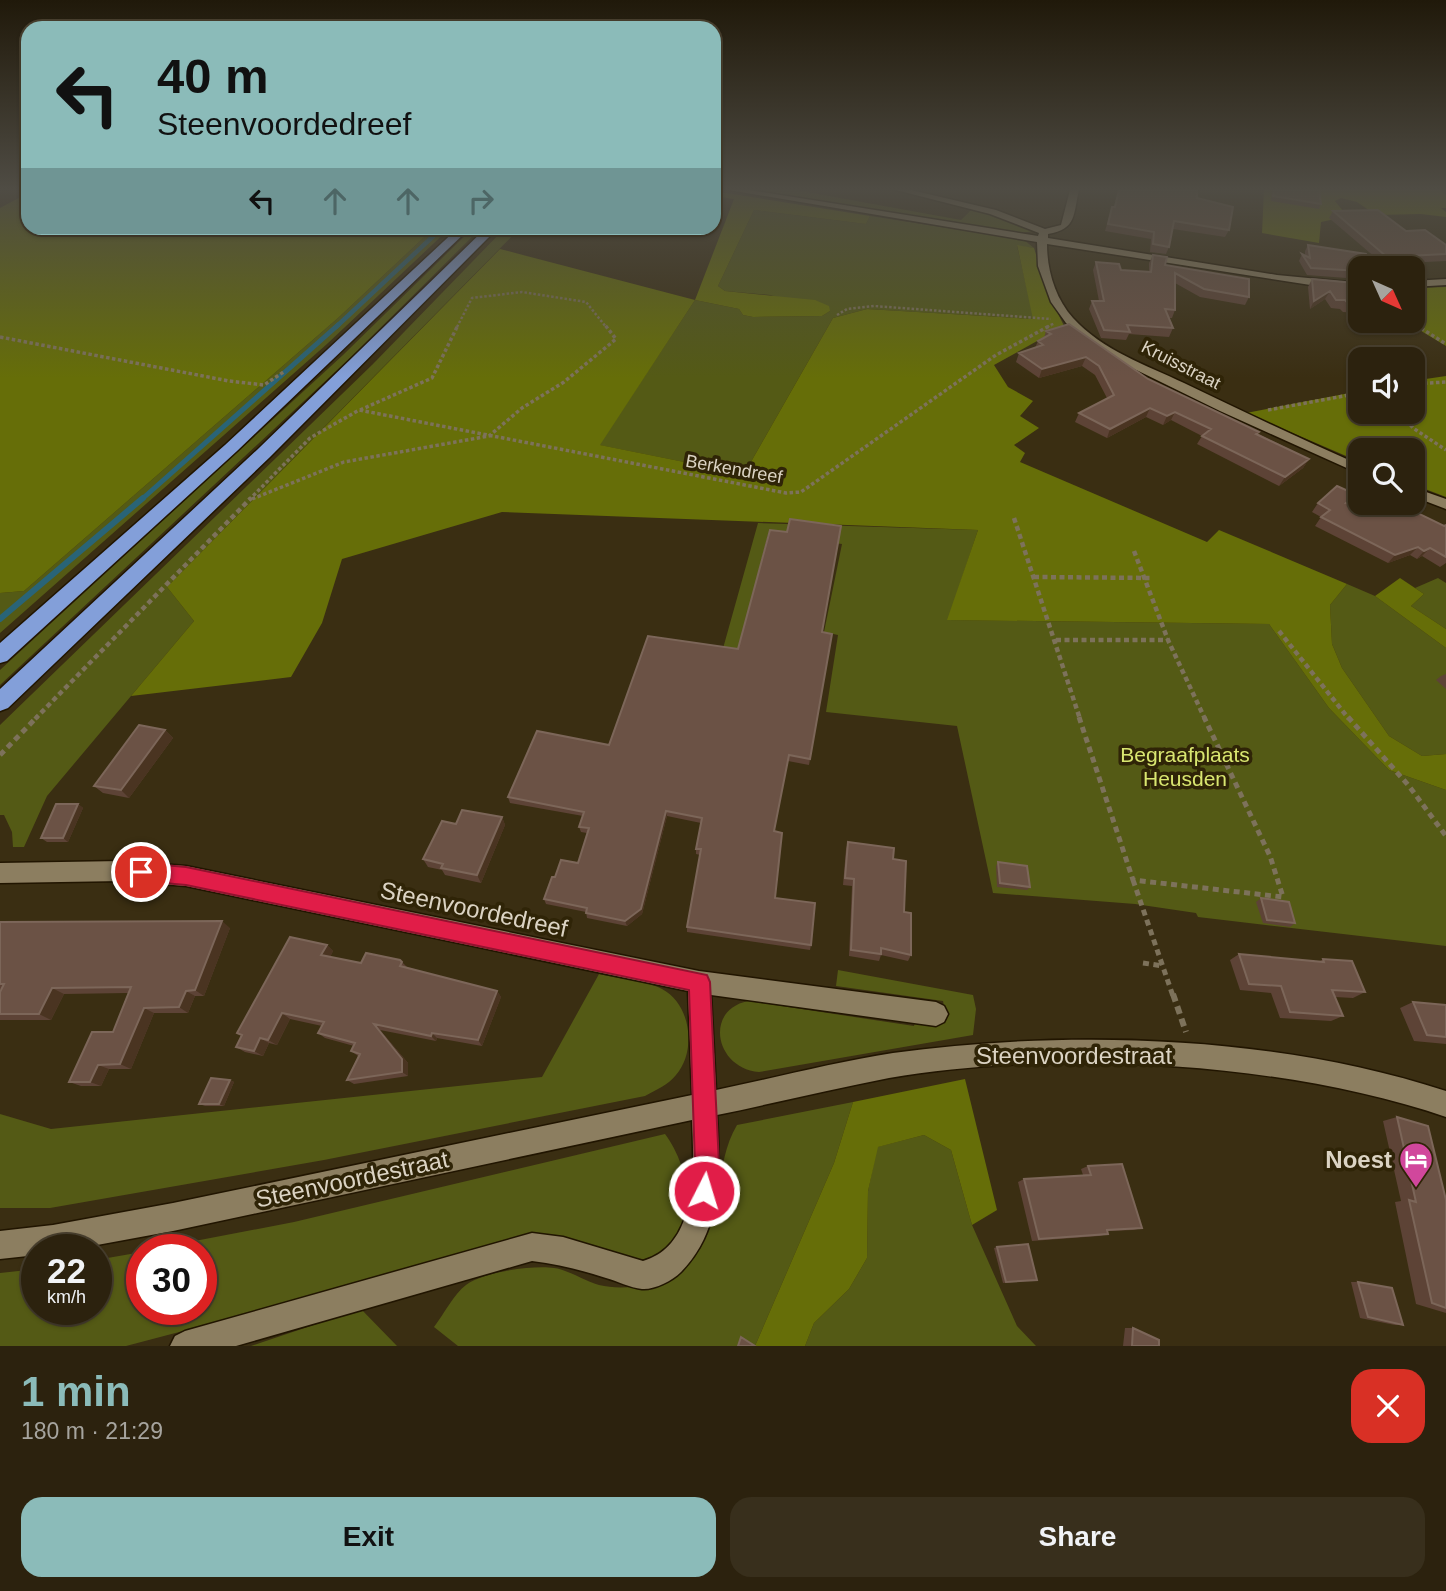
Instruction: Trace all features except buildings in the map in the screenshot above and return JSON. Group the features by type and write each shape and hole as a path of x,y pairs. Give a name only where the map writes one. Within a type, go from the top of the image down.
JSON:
{"highway":[{"path":"0,655 230,448 438,253"},
{"path":"0,702 264,453 467,253"}],"street":[{"name":"Kruisstraat","path":"1040,253 1054,295 1070,320 1084,333 1119,355 1239,415 1348,465"},
{"path":"1138,253 1305,282 1348,285"},
{"path":"1425,284 1446,282"},
{"path":"1425,496 1446,504"},
{"name":"Steenvoordedreef","path":"0,873 122,871 186,876 699,982 936,1014"},
{"path":"185,1346 532,1247 563,1251 643,1275 664,1269 683,1250 700,1219 707,1164 702,1105 699,982"},
{"name":"Steenvoordestraat","path":"0,1245 53,1239 173,1217 890,1066 970,1055 1088,1051 1194,1056 1334,1075 1384,1085 1446,1104"}],"path":[{"path":"0,755 248,500 310,438 359,410 432,378 472,298 522,292 586,302 616,339 564,382 522,408 489,436 344,462 248,500"},
{"path":"837,315 847,309 874,306 1070,320"},
{"name":"Berkendreef","path":"359,410 786,493 801,492 996,355 1055,323 1070,320"},
{"path":"1425,331 1446,344"},
{"path":"0,337 229,381 264,385 282,373"},
{"path":"1425,383 1446,382"},
{"path":"1239,415 1348,395"},
{"path":"1411,424 1446,450"},
{"path":"1014,518 1194,1056"},
{"path":"1133,880 1283,897 1270,856 1168,640 1134,551"},
{"path":"1034,577 1152,578"},
{"path":"1279,631 1361,734 1409,786 1446,836"},
{"path":"1056,640 1168,640"},
{"path":"1143,963 1163,966"}],"green space":[{"path":"0,253 408,253 338,318 24,591 0,593"},
{"path":"408,253 424,253 327,344 0,633 0,593 24,591 338,318"},
{"path":"448,253 456,253 351,357 0,685 0,670 343,355"},
{"path":"481,253 496,253 167,587 194,621 47,796 24,847 13,847 12,832 4,815 0,815 0,725 373,364"},
{"path":"496,253 515,253 695,300 600,445 744,474 833,318 867,309 1033,319 1019,253 1035,253 1048,293 1064,326 994,365 1008,387 1033,401 1020,416 1039,428 1014,445 1025,453 1020,462 1207,542 1219,530 1347,584 1330,605 1332,644 1342,668 1389,736 1422,756 1446,754 1446,790 1389,770 1329,708 1269,624 947,620 978,530 502,512 342,559 322,623 291,677 131,696 194,621 167,587"},
{"path":"713,253 734,253 718,286 725,291 815,300 829,306 830,311 822,316 753,317 743,315 739,309 695,300"},
{"path":"734,253 1019,253 1034,319 867,309 833,318 744,474 599,445 695,300 739,309 743,315 753,317 822,316 830,311 770,295 725,291 718,286"},
{"path":"1446,287 1446,346 1424,333 1425,288"},
{"path":"1446,376 1446,497 1425,489 1425,438 1348,438 1348,457 1246,413 1348,393 1348,424 1425,424 1425,379"},
{"name":"Begraafplaats Heusden","path":"758,523 978,530 948,620 1269,624 1329,708 1389,770 1446,790 1446,946 1198,917 1196,913 1135,904 993,893 957,726 826,712 838,635 824,632 842,544 768,535 737,654 722,652"},
{"path":"1400,578 1424,594 1411,606 1446,629 1446,648 1375,596"},
{"path":"1438,578 1446,583 1446,629 1411,606 1424,594 1415,588"},
{"path":"1347,584 1375,596 1446,648 1446,754 1422,756 1389,736 1342,668 1332,644 1330,605"},
{"path":"838,970 973,995 976,1009 973,1035 759,1072 744,1068 725,1050 721,1026 725,1015 734,1006 748,1001 914,1026 915,1022 947,1020 943,1001 836,986"},
{"path":"599,974 656,986 672,996 685,1016 688,1041 683,1065 669,1082 645,1096 324,1160 50,1208 0,1208 0,1114 51,1129 542,1077"},
{"path":"965,1079 997,1210 972,1225 951,1150 924,1135 878,1147 868,1191 867,1258 849,1289 814,1323 805,1346 755,1346 834,1163 853,1102"},
{"path":"853,1102 834,1163 755,1346 458,1346 434,1327 466,1285 496,1273 545,1267 565,1271 599,1285 625,1287 652,1283 677,1272 696,1255 705,1240 711,1225 725,1157 737,1125"},
{"path":"665,1134 681,1165 688,1202 680,1235 669,1248 650,1258 459,1258 217,1322 217,1237 294,1222"},
{"path":"924,1135 951,1150 972,1225 1017,1326 1036,1346 805,1346 814,1323 849,1289 867,1258 868,1191 877,1147"},
{"path":"126,1255 126,1325 205,1325 126,1346 0,1346 0,1273 21,1271 21,1325 112,1325 112,1257"},
{"path":"361,1309 397,1346 251,1346"}],"waterway":[{"path":"336,327 415,253"},
{"path":"141,500 338,325"},
{"path":"0,619 143,498"}],"place":[{"name":"Noest","path":"1416,1189"}],"route":[{"path":"141,872 186,876 699,982 702,1105 707,1164 704,1191"}]}
